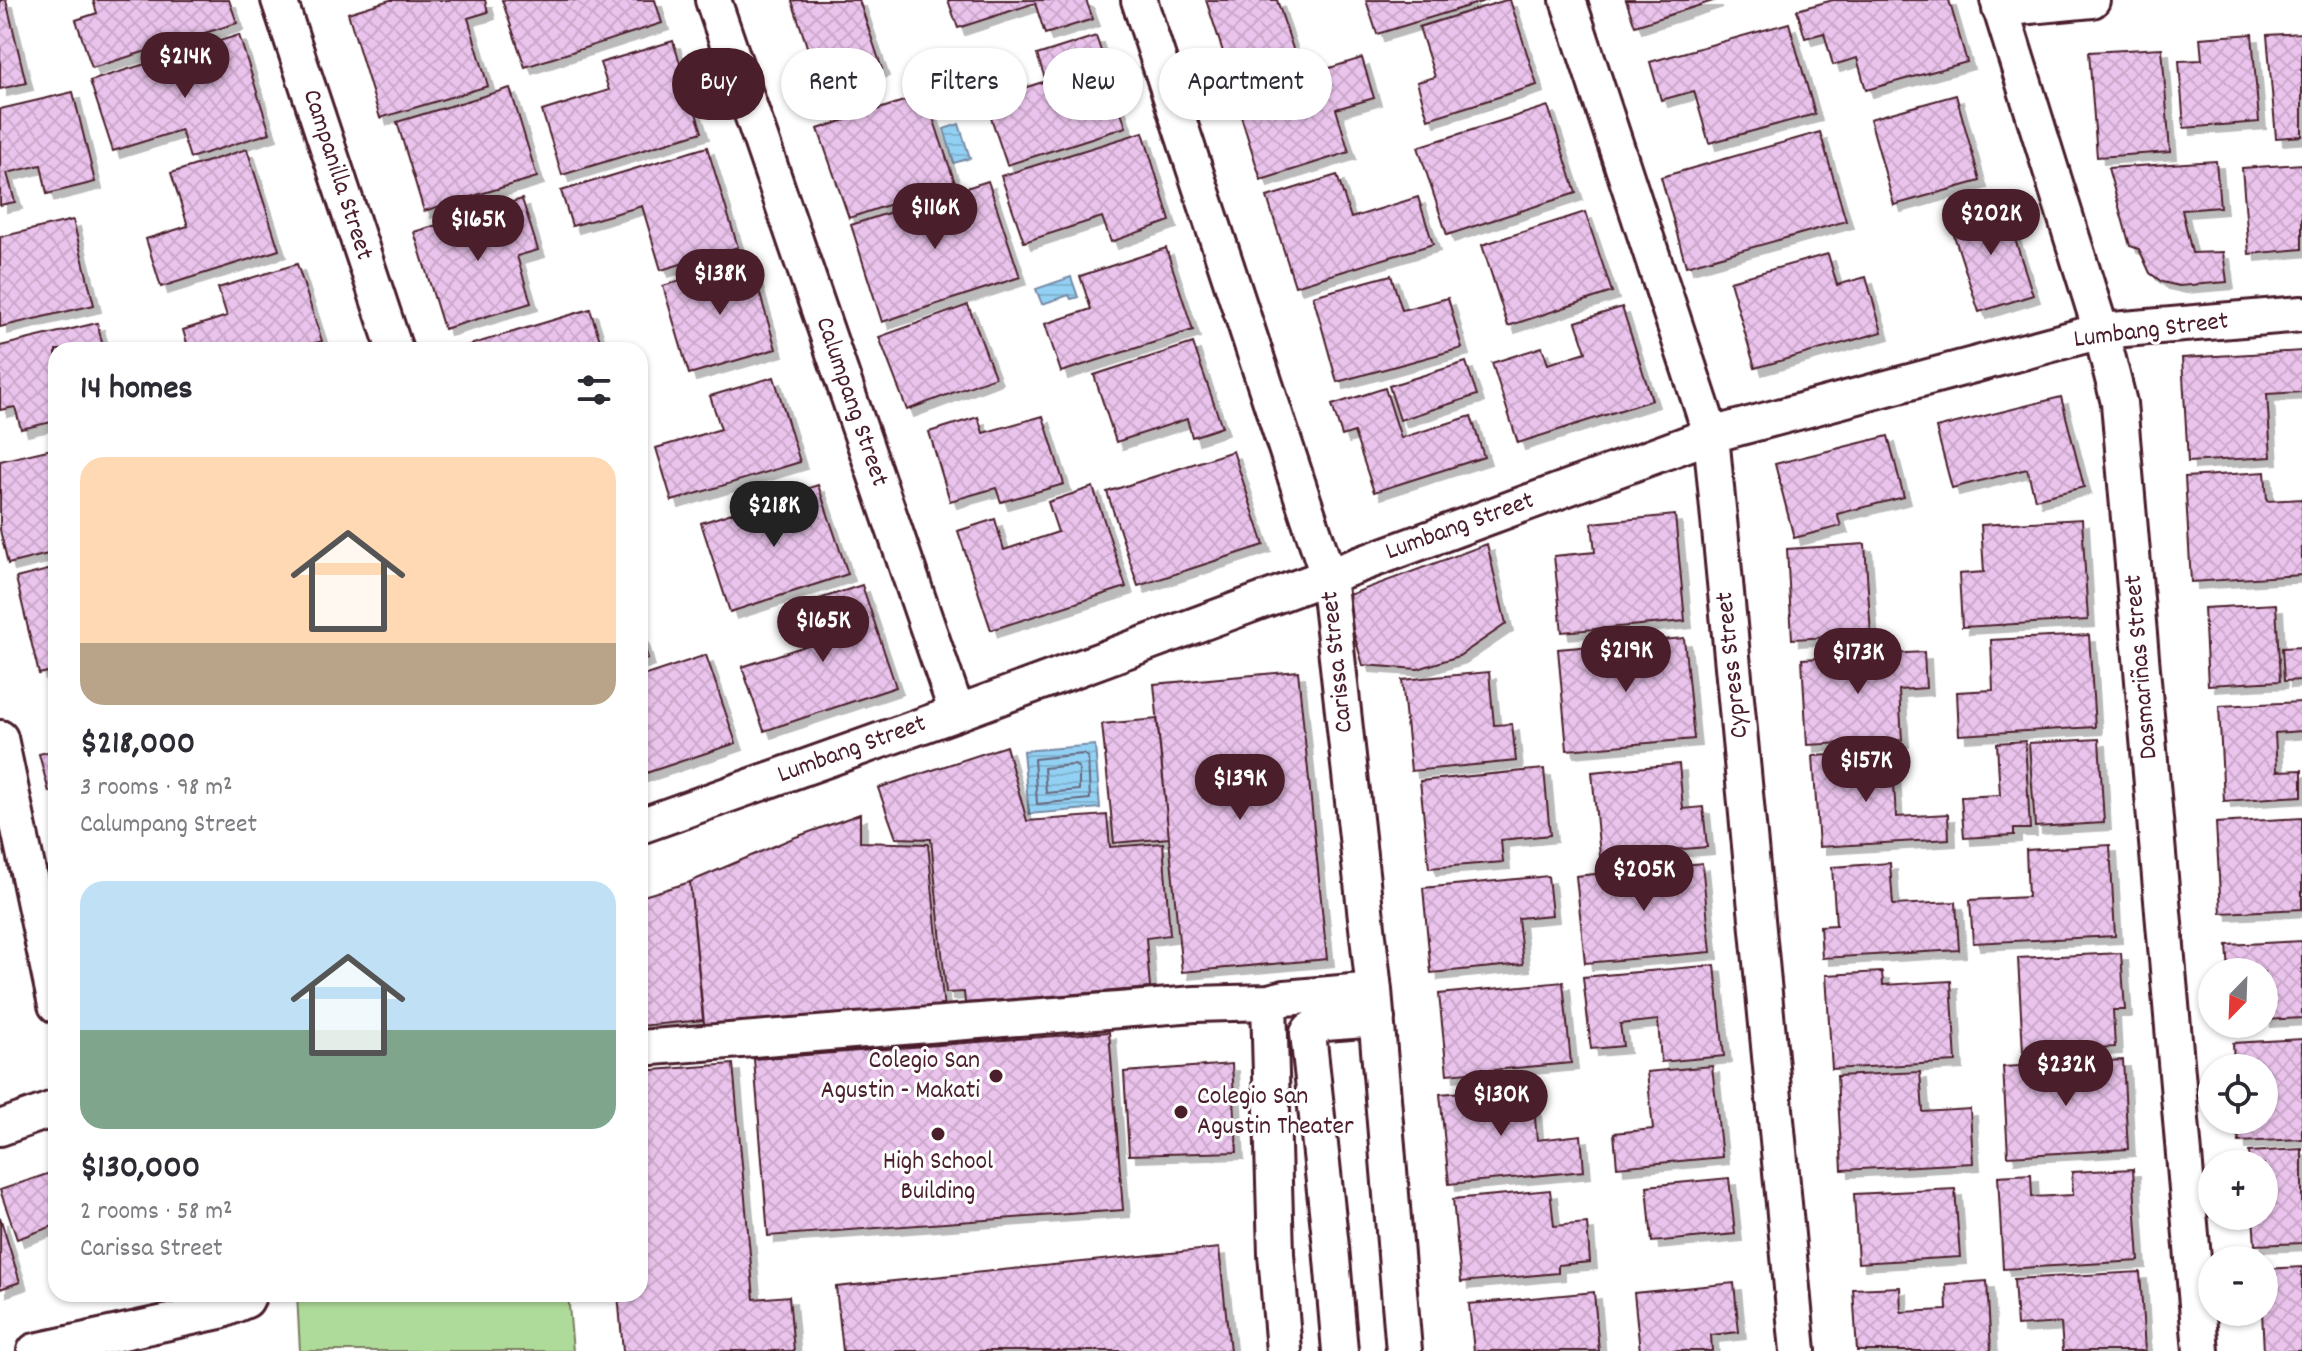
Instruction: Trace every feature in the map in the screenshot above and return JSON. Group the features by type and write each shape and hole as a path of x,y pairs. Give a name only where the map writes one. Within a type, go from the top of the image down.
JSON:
{"street":[{"name":"Campanilla Street","path":"279,0 392,342"},
{"name":"Calumpang Street","path":"713,0 957,713"},
{"name":"Carissa Street","path":"1139,0 1328,576 1376,1004 1404,1351"},
{"name":"Cypress Street","path":"1568,0 1711,435 1798,1351"},
{"path":"1999,4 2092,0"},
{"name":"Dasmariñas Street","path":"1999,4 2101,331 2119,403 2201,1351"},
{"name":"Lumbang Street","path":"648,823 957,713 1711,435 2101,331 2302,314"},
{"path":"0,738 48,967"},
{"path":"648,1047 1195,1004 1269,1002 1285,998 1376,1004"},
{"path":"1269,1002 1276,1254 1284,1351"},
{"path":"1340,1351 1308,1033 1325,1023 1376,1004"},
{"path":"0,1128 48,1111"},
{"path":"35,1351 220,1311 241,1302"}],"green space":[{"path":"297,1302 569,1302 573,1351 300,1351"}],"water":[{"path":"959,124 970,158 954,163 944,129"},
{"path":"1071,277 1078,297 1071,299 1069,295 1042,304 1036,289"},
{"path":"1095,745 1100,808 1029,814 1023,751"}],"building":[{"path":"0,0 6,0 26,83 0,89"},
{"path":"93,0 229,0 237,23 92,68 76,20 97,13"},
{"path":"390,0 485,0 488,12 468,18 488,86 380,118 348,13"},
{"path":"502,0 655,0 662,23 525,67"},
{"path":"859,0 875,48 807,48 792,1"},
{"path":"948,0 1086,0 1093,19 1045,34 1035,3 958,28"},
{"path":"1206,0 1277,0 1293,48 1222,48"},
{"path":"1366,0 1488,0 1377,34"},
{"path":"1510,0 1537,85 1428,119 1417,82 1435,77 1419,27"},
{"path":"1626,0 1716,0 1635,26"},
{"path":"1833,0 1949,0 1967,62 1866,90 1857,58 1833,65 1824,33 1805,38 1797,10"},
{"path":"1789,23 1815,114 1709,143 1694,91 1661,100 1650,62"},
{"path":"2302,33 2302,136 2276,138 2267,35"},
{"path":"2252,34 2259,122 2184,128 2179,61 2202,60 2200,38"},
{"path":"239,35 270,133 190,158 181,130 113,151 90,81"},
{"path":"1096,36 1100,48 1059,48"},
{"path":"673,41 672,120 698,120 702,132 562,175 542,111 609,90 600,63"},
{"path":"2162,48 2170,152 2097,157 2089,52"},
{"path":"1043,53 1043,72 1037,55"},
{"path":"1362,58 1374,98 1336,109 1349,152 1261,180 1242,120 1332,120 1332,67"},
{"path":"1043,82 1043,120 1124,120 1126,127 1007,165 992,120 1027,120 1027,87"},
{"path":"510,88 537,177 424,211 397,122"},
{"path":"73,92 95,182 47,194 41,165 7,173 15,202 0,205 0,109"},
{"path":"1956,95 1980,181 1894,205 1870,119"},
{"path":"902,102 902,120 934,120 955,183 849,218 818,129 846,120 886,120 886,107"},
{"path":"1548,106 1576,193 1447,235 1418,147"},
{"path":"1143,132 1170,221 1111,242 1102,217 1024,242 1001,176"},
{"path":"1820,132 1846,221 1686,266 1661,177"},
{"path":"707,147 738,247 661,270 642,206 572,226 561,191"},
{"path":"247,149 279,250 161,287 146,239 188,226 171,173"},
{"path":"2216,161 2220,207 2182,210 2192,253 2223,252 2227,282 2179,286 2162,282 2150,273 2139,249 2130,246 2108,168"},
{"path":"2302,164 2302,249 2249,254 2242,168"},
{"path":"1337,175 1351,218 1418,197 1433,244 1295,286 1267,197"},
{"path":"988,181 1020,277 882,322 851,225"},
{"path":"522,199 538,250 517,256 531,303 444,329 414,232"},
{"path":"2003,202 2033,295 1979,312 1949,220"},
{"path":"1585,212 1612,292 1508,326 1482,245"},
{"path":"73,220 94,305 0,327 0,237"},
{"path":"1166,248 1193,330 1061,372 1045,324 1091,309 1080,276"},
{"path":"1828,254 1837,285 1866,277 1882,332 1755,368 1730,281"},
{"path":"750,260 776,349 689,374 663,286"},
{"path":"297,264 322,341 187,342 183,330 227,316 218,288"},
{"path":"1391,275 1402,310 1448,298 1462,348 1337,382 1313,296"},
{"path":"968,305 995,377 907,410 879,337"},
{"path":"1622,307 1652,400 1518,443 1492,363 1542,347 1548,364 1586,352 1576,322"},
{"path":"590,309 600,342 480,342"},
{"path":"97,323 102,342 48,342 48,423 21,429 15,407 0,410 0,346"},
{"path":"1193,343 1222,427 1192,437 1187,419 1116,442 1094,375"},
{"path":"2302,351 2302,392 2267,394 2271,457 2188,462 2182,358"},
{"path":"1466,362 1477,395 1400,420 1389,386"},
{"path":"774,377 800,462 672,501 656,448 721,429 710,396"},
{"path":"1385,388 1401,438 1471,416 1484,457 1374,492 1354,432 1342,436 1332,405"},
{"path":"2061,397 2084,487 2035,499 2027,469 1952,488 1936,428"},
{"path":"1043,416 1064,484 1001,502 996,488 950,501 929,432 978,417 983,433"},
{"path":"1888,436 1904,497 1837,514 1841,526 1794,538 1775,464"},
{"path":"48,450 48,554 8,564 0,530 0,461"},
{"path":"1233,451 1264,545 1138,586 1107,492"},
{"path":"2265,472 2267,501 2302,499 2302,575 2191,582 2185,477"},
{"path":"818,485 848,574 730,612 701,523"},
{"path":"1093,487 1126,587 991,630 958,531 995,519 1004,550 1058,532 1048,502"},
{"path":"1675,515 1685,621 1562,632 1554,556 1595,552 1592,523"},
{"path":"2082,519 2088,620 1962,627 1959,574 1984,572 1981,525"},
{"path":"1487,544 1506,624 1459,656 1418,669 1363,665 1343,597"},
{"path":"1865,544 1871,635 1792,639 1787,549"},
{"path":"48,570 48,672 39,674 16,578"},
{"path":"862,585 896,687 764,731 742,667 817,642 804,604"},
{"path":"2276,604 2280,681 2208,685 2204,608"},
{"path":"2089,635 2095,727 1959,735 1957,692 1993,690 1991,640"},
{"path":"1684,638 1694,739 1567,750 1558,649"},
{"path":"2302,647 2302,680 2284,681 2282,648"},
{"path":"1924,652 1926,688 1899,690 1902,740 1807,745 1802,659"},
{"path":"706,655 736,743 648,772 648,674"},
{"path":"1298,671 1327,959 1182,972 1154,684"},
{"path":"1489,672 1494,725 1512,724 1516,761 1411,771 1402,680"},
{"path":"2302,702 2302,731 2275,733 2277,771 2302,770 2302,796 2224,801 2219,706"},
{"path":"1157,719 1169,838 1114,843 1102,724"},
{"path":"2099,739 2104,823 2035,827 2029,743"},
{"path":"2025,741 2030,829 2014,829 2014,835 1964,838 1961,797 2000,795 1997,743"},
{"path":"1006,746 1027,821 1107,815 1110,847 1163,843 1170,935 1146,938 1150,988 965,1003 964,992 946,993 931,839 896,838 878,788"},
{"path":"48,752 48,788 39,754"},
{"path":"1892,752 1896,817 1948,814 1949,839 1819,847 1813,756"},
{"path":"1679,764 1683,809 1703,807 1707,847 1600,856 1592,772"},
{"path":"1544,769 1550,835 1501,840 1503,862 1429,868 1420,781"},
{"path":"860,814 860,842 928,844 944,1010 705,1033 690,882 793,838"},
{"path":"2302,818 2302,909 2221,913 2216,823"},
{"path":"2110,845 2115,936 1973,943 1970,900 2028,897 2026,850"},
{"path":"1702,863 1711,952 1585,963 1576,876"},
{"path":"1890,863 1893,905 1956,902 1959,950 1822,958 1820,926 1836,925 1832,867"},
{"path":"1548,876 1552,915 1518,918 1523,964 1431,973 1423,888"},
{"path":"690,882 703,1020 648,1025 648,895"},
{"path":"2302,941 2302,1018 2278,1019 2278,958 2228,958 2227,945"},
{"path":"2121,953 2125,1010 2113,1010 2115,1047 2023,1052 2018,958"},
{"path":"1715,965 1724,1056 1661,1062 1658,1020 1620,1024 1623,1046 1591,1049 1583,977"},
{"path":"1882,972 1883,985 1951,981 1956,1062 1832,1069 1826,975"},
{"path":"1563,982 1571,1063 1447,1074 1439,994"},
{"name":"High School Building","path":"1109,1032 1123,1210 768,1236 754,1059"},
{"path":"2302,1039 2302,1139 2239,1142 2238,1134 2278,1134 2278,1054 2233,1054 2233,1043"},
{"path":"2123,1060 2128,1149 2008,1156 2003,1067"},
{"path":"733,1064 754,1299 789,1296 794,1351 623,1351 619,1302 648,1302 648,1070"},
{"name":"Colegio San Agustin Theater","path":"1232,1064 1237,1152 1129,1155 1124,1072"},
{"path":"1712,1066 1722,1157 1617,1167 1614,1133 1653,1129 1647,1072"},
{"path":"1920,1072 1923,1112 1970,1109 1973,1163 1842,1170 1837,1076"},
{"path":"1532,1086 1537,1140 1581,1135 1584,1171 1449,1184 1440,1094"},
{"path":"2302,1149 2302,1243 2255,1245 2254,1230 2278,1230 2278,1150"},
{"path":"2133,1169 2139,1261 2003,1269 1998,1176 2031,1174 2032,1197 2073,1195 2072,1172"},
{"path":"48,1174 48,1228 17,1239 0,1190"},
{"path":"1729,1178 1735,1234 1652,1242 1647,1186"},
{"path":"1955,1189 1960,1257 1858,1263 1854,1194"},
{"path":"1550,1190 1554,1226 1587,1223 1590,1262 1558,1265 1558,1273 1461,1282 1453,1199"},
{"path":"0,1217 20,1282 0,1289"},
{"path":"1219,1248 1230,1351 843,1351 836,1287"},
{"path":"2302,1267 2302,1351 2264,1351 2263,1326 2278,1326 2278,1268"},
{"path":"2140,1272 2145,1351 2063,1351 2061,1323 2017,1326 2014,1279"},
{"path":"1987,1281 1991,1351 1857,1351 1853,1289 1900,1287 1901,1312 1947,1310 1946,1284"},
{"path":"1734,1283 1739,1332 1711,1335 1712,1351 1640,1351 1634,1293"},
{"path":"1594,1292 1599,1351 1474,1351 1469,1304"}],"place":[{"name":"Colegio San Agustin - Makati","path":"996,1076"},
{"name":"Colegio San Agustin Theater","path":"1181,1112"},
{"name":"High School Building","path":"938,1134"}]}
